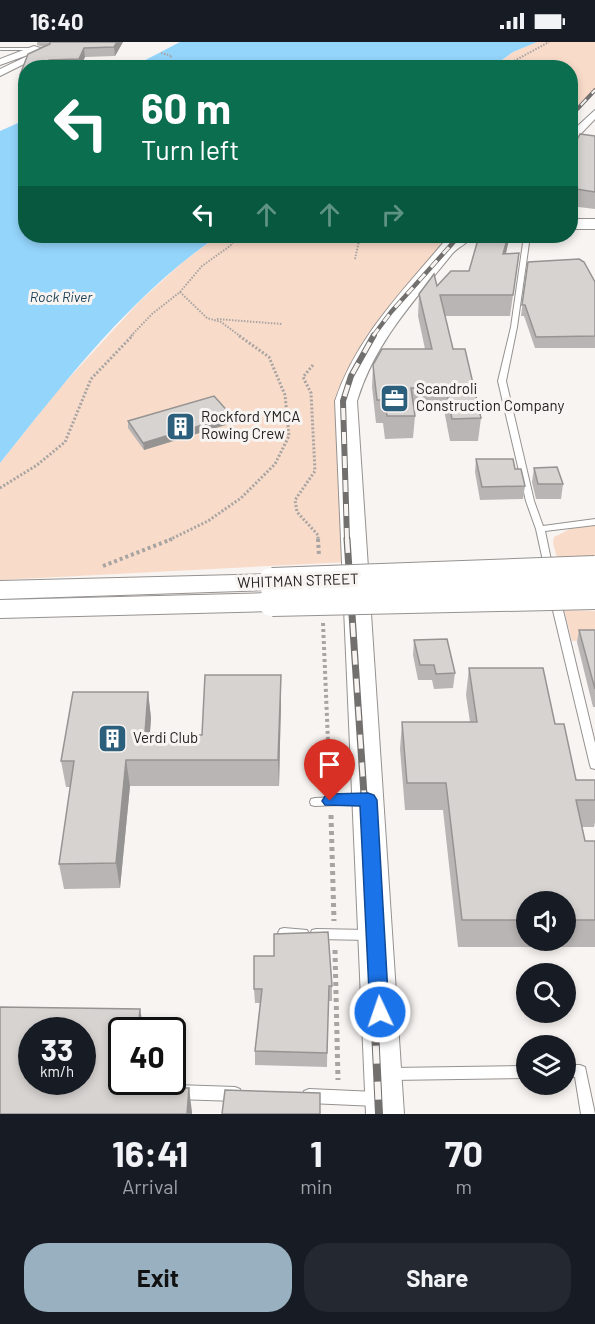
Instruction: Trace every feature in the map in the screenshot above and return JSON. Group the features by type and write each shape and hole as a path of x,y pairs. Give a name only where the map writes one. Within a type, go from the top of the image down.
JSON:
{"street":[{"path":"0,62 34,49 45,51 27,60"},
{"path":"0,73 18,64"},
{"path":"578,131 595,113"},
{"path":"578,225 595,228"},
{"path":"578,233 595,228"},
{"path":"384,1096 346,401 351,379 372,341 455,243"},
{"name":"WHITMAN STREET","path":"272,592 595,570"},
{"name":"WHITMAN STREET","path":"0,609 100,587"},
{"name":"WHITMAN STREET","path":"0,590 100,587 272,592 595,596"}],"lane":[{"path":"0,49 34,49"},
{"path":"526,243 514,327 502,381 530,501 540,530 595,765"},
{"path":"540,530 595,522"},
{"path":"315,801 368,800"},
{"path":"284,933 376,934"},
{"path":"576,1071 580,1071 588,1114"},
{"path":"293,1096 384,1096 516,1074"},
{"path":"186,1092 247,1094"}],"path":[{"path":"516,60 549,42"},
{"path":"161,53 172,56 169,57"},
{"path":"0,488 37,465 65,442 91,379 152,314 180,292 202,266 232,243"},
{"path":"355,259 358,243"},
{"path":"100,587 167,541 208,521 241,498 275,464 289,436 285,395 268,357 221,322 207,318 180,292"},
{"path":"207,318 282,324"},
{"path":"313,364 303,377 311,393 315,471 295,500 297,512 318,535 319,558"},
{"path":"323,616 338,1097"}],"shaded area":[{"path":"537,42 595,42 595,90 578,108 578,60 502,60 513,52"},
{"path":"208,243 453,243 358,359 348,562 0,580 0,463 58,390 140,301 184,261"},
{"path":"595,526 595,556 557,558 553,543 554,537 574,527"},
{"path":"564,610 595,611 595,640 572,641"}],"water":[{"path":"180,42 537,42 513,52 502,60 145,60"},
{"name":"Rock River","path":"18,123 18,243 209,243 187,259 128,312 74,371 0,463 0,131"}],"building":[{"path":"50,42 117,42 114,47 84,48 79,59 26,60 28,54"},
{"path":"580,134 595,136 595,192 578,189 578,138"},
{"path":"477,243 506,243 503,254 519,253 513,295 440,295 453,349 465,349 481,418 452,419 446,388 411,388 415,416 387,416 385,400 377,400 373,365 382,349 432,349 419,294 434,274 437,286 451,271 469,271"},
{"path":"579,259 584,262 595,282 595,336 536,337 525,305 522,305 528,262"},
{"name":"Rockford YMCA Rowing Crew","path":"214,396 232,416 143,443 128,421"},
{"path":"476,459 513,459 515,469 521,469 525,486 482,487"},
{"path":"557,467 563,484 538,484 534,468"},
{"path":"579,630 595,630 595,689"},
{"path":"447,639 455,673 436,674 434,665 420,665 414,640"},
{"path":"469,668 543,668 555,724 564,724 576,780 595,780 595,800 576,800 585,841 595,841 595,920 576,920 576,891 516,891 516,920 462,920 446,783 407,783 402,722 477,722"},
{"path":"205,675 281,675 278,760 126,760 116,863 59,864 74,761 61,761 73,692 148,692 145,733 202,735"},
{"path":"328,932 332,986 329,986 327,1053 255,1051 262,989 254,989 254,956 274,956 274,934"},
{"path":"0,1007 140,1009 139,1017 108,1017 108,1095 186,1095 186,1088 189,1088 187,1114 0,1114"},
{"path":"225,1090 320,1093 320,1114 222,1114"}],"railway":[{"path":"578,108 595,90"},
{"path":"373,336 391,312 453,243"},
{"path":"347,540 343,401 351,376 374,335"},
{"path":"347,539 364,795"},
{"path":"364,794 379,1114"}],"place":[{"name":"Scandroli Construction Company","path":"395,398"},
{"name":"Rockford YMCA Rowing Crew","path":"180,426"},
{"name":"Verdi Club","path":"112,738"}],"route":[{"path":"330,801 368,800 380,1012"}]}
